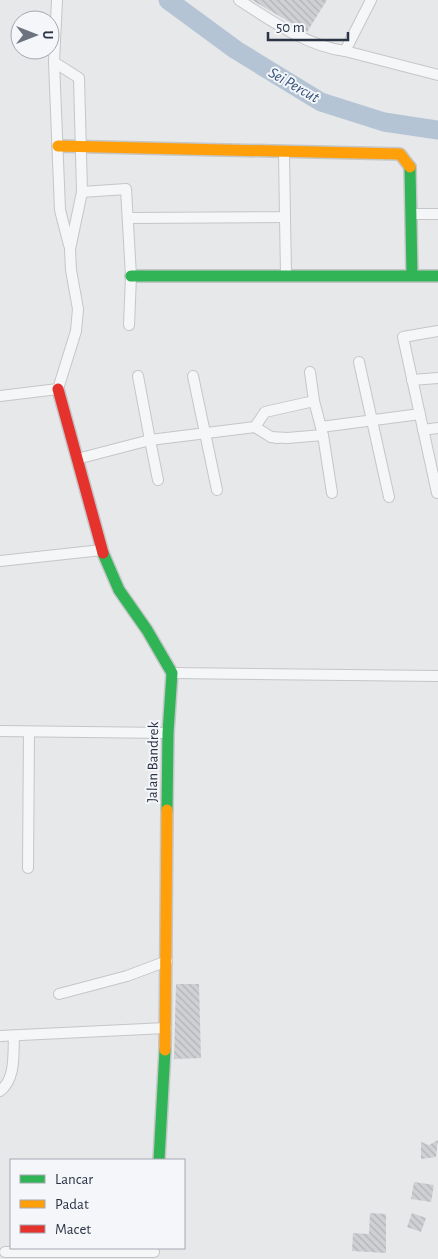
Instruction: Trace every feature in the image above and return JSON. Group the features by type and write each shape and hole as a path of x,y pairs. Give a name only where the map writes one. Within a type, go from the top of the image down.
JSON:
{"street":[{"path":"57,0 54,62 60,210 70,249 71,270 78,309 76,331 58,389 102,550 119,590 147,630 172,673 438,676"},
{"path":"240,0 263,16 322,47 346,51 438,75"},
{"path":"346,51 371,0"},
{"path":"54,62 79,78 82,192 70,249"},
{"path":"58,146 284,153 400,154 410,164 412,275"},
{"path":"284,153 286,274"},
{"path":"82,192 126,189 131,276 129,325"},
{"path":"412,214 438,214"},
{"path":"129,218 285,217"},
{"path":"131,276 286,274 438,276"},
{"path":"437,493 436,475 403,337 438,331"},
{"path":"359,362 389,497"},
{"path":"310,372 332,493"},
{"path":"138,376 158,480"},
{"path":"193,376 217,490"},
{"path":"412,380 438,378"},
{"path":"0,396 58,389"},
{"path":"255,427 265,412 314,401"},
{"path":"77,459 150,440 255,427 274,437 287,438 371,420 420,414"},
{"path":"424,430 438,428"},
{"path":"0,561 102,550"},
{"name":"Jalan Bandrek","path":"158,1159 166,1028 168,732 172,673"},
{"path":"0,731 168,732"},
{"path":"28,868 29,732"},
{"path":"59,994 127,976 167,961"},
{"path":"0,1036 166,1028"},
{"path":"0,1091 5,1087 11,1074 14,1036"},
{"path":"4,1252 154,1253"}],"building":[{"path":"252,0 327,0 307,32"},
{"path":"176,984 199,984 201,1058 174,1059"},
{"path":"438,1140 436,1157 421,1159 421,1142 429,1145"},
{"path":"414,1182 434,1185 431,1202 411,1199"},
{"path":"370,1213 386,1214 386,1253 352,1251 353,1233 369,1234"},
{"path":"412,1213 426,1218 421,1232 407,1227"}],"waterway":[{"name":"Sei Percut","path":"168,0 236,50 321,102 384,122 438,130"}],"traffic: fast":[{"path":"410,167 412,275"},
{"path":"131,276 438,276"},
{"path":"103,553 119,590 147,630 172,673 168,733 167,810"},
{"path":"159,1159 165,1050"}],"traffic: slow":[{"path":"58,146 400,154 410,167"},
{"path":"165,1050 167,810"}],"traffic: jam":[{"path":"58,389 103,553"}]}
